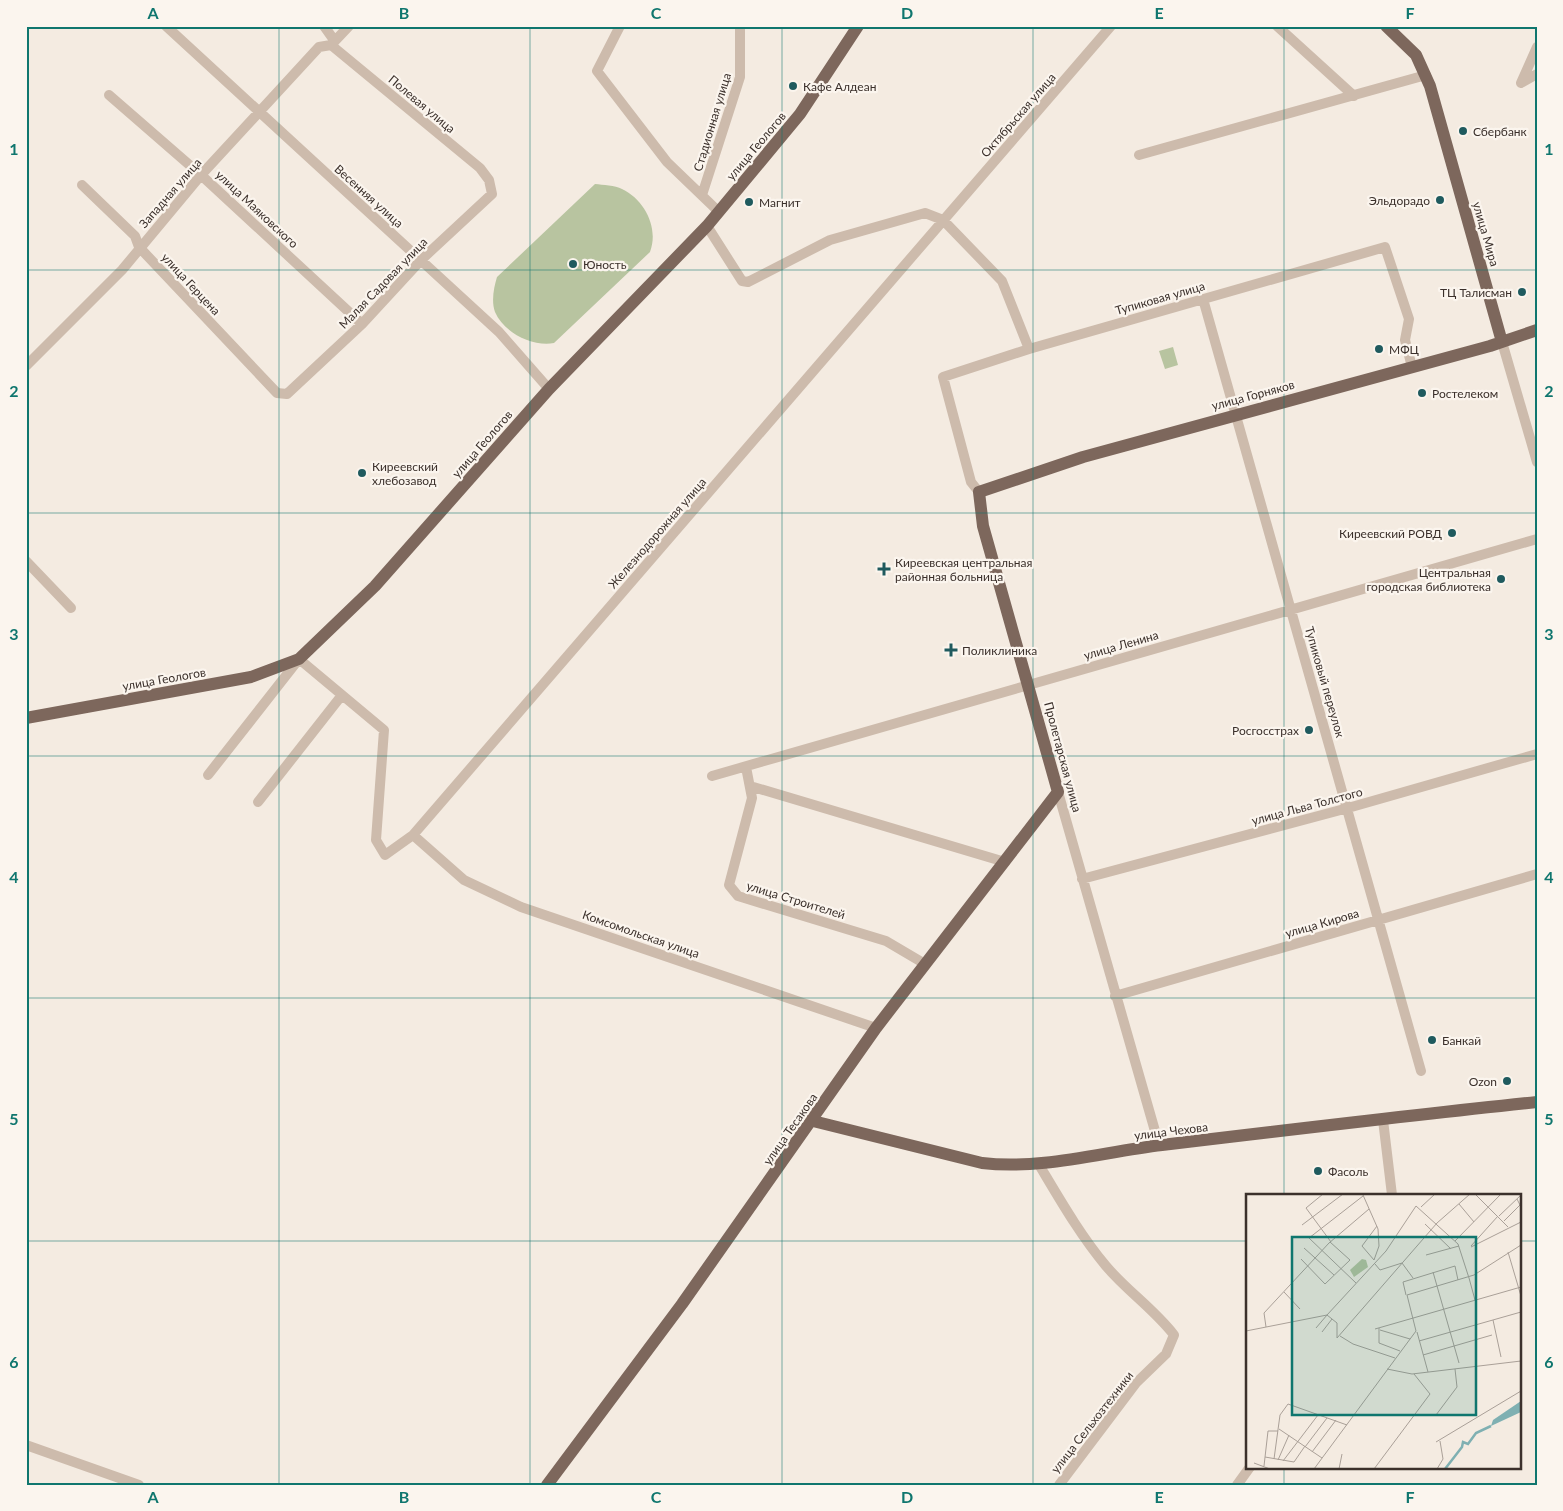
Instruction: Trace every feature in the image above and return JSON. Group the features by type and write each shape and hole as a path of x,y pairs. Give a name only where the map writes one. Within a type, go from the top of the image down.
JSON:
{"main road":[{"name":"улица Геологов","path":"26,718 251,677 299,659 375,586 549,388 707,226 800,114 858,26"},
{"name":"улица Мира","path":"1389,27 1416,55 1426,75 1502,342"},
{"name":"улица Горняков","path":"979,492 1083,457 1236,413 1502,342 1537,330"},
{"name":"Пролетарская улица","path":"979,492 983,526 1058,792"},
{"name":"улица Тесакова","path":"547,1485 682,1304 813,1121 876,1028 1058,792"},
{"name":"улица Чехова","path":"813,1121 982,1164 1004,1166 1038,1163 1159,1145 1537,1102"}],"street":[{"name":"Весенняя улица","path":"166,26 499,332 549,388"},
{"name":"Полевая улица","path":"324,26 332,42 480,168 490,186"},
{"name":"Западная улица","path":"26,366 122,270 139,247 201,175 319,47 332,42 349,26"},
{"path":"620,26 596,71 667,162 719,212"},
{"name":"Стадионная улица","path":"702,195 740,77 740,26"},
{"name":"Октябрьская улица","path":"944,220 1111,26"},
{"path":"1277,26 1354,96"},
{"path":"1537,47 1521,83 1537,74"},
{"path":"1139,155 1426,75"},
{"name":"улица Маяковского","path":"109,95 201,175 362,324"},
{"name":"улица Герцена","path":"82,185 136,236 139,247 277,393 287,394"},
{"name":"Малая Садовая улица","path":"287,394 362,324 421,260 492,194 490,186"},
{"path":"707,226 742,281 748,282 830,240 925,214 944,220 1002,281 1029,349"},
{"name":"Железнодорожная улица","path":"342,695 384,730 376,840 385,856 413,836 944,220"},
{"name":"Тупиковая улица","path":"943,377 1029,349 1385,247 1409,319 1405,340 1412,367"},
{"name":"Тупиковый переулок","path":"1203,300 1421,1071"},
{"name":"улица Мира","path":"1502,342 1537,462"},
{"name":"Пролетарская улица","path":"943,377 971,482 979,492"},
{"name":"улица Ленина","path":"712,776 1537,539"},
{"path":"26,561 71,608"},
{"path":"208,775 299,659 342,695 258,802"},
{"name":"улица Льва Толстого","path":"1082,879 1348,808 1537,754"},
{"name":"улица Строителей","path":"746,767 752,798 729,885 738,896 886,941 925,964"},
{"path":"750,786 1005,862"},
{"name":"Пролетарская улица","path":"1058,792 1159,1145"},
{"name":"Комсомольская улица","path":"413,836 464,880 521,906 876,1028"},
{"name":"улица Кирова","path":"1115,996 1537,874"},
{"path":"1383,1120 1392,1194"},
{"name":"улица Сельхозтехники","path":"1038,1163 1085,1239 1106,1267 1163,1320 1174,1334 1166,1354 1136,1383 1060,1485"},
{"path":"26,1445 139,1485"},
{"path":"1238,1485 1249,1468"}],"green space":[{"name":"Юность","path":"595,184 622,189 643,207 651,224 653,234 650,252 554,343 537,343 520,337 499,320 495,312 493,299 497,277"},
{"path":"1173,347 1178,365 1165,369 1159,351"}],"place":[{"name":"Кафе Алдеан","path":"793,86"},
{"name":"Сбербанк","path":"1463,131"},
{"name":"Эльдорадо","path":"1440,200"},
{"name":"Магнит","path":"749,202"},
{"name":"Юность","path":"573,264"},
{"name":"ТЦ Талисман","path":"1522,292"},
{"name":"МФЦ","path":"1379,349"},
{"name":"Ростелеком","path":"1422,393"},
{"name":"Киреевский хлебозавод","path":"362,473"},
{"name":"Киреевский РОВД","path":"1452,533"},
{"name":"Киреевская центральная районная больница","path":"884,569"},
{"name":"Центральная городская библиотека","path":"1501,579"},
{"name":"Поликлиника","path":"951,650"},
{"name":"Росгосстрах","path":"1309,730"},
{"name":"Банкай","path":"1432,1040"},
{"name":"Ozon","path":"1507,1081"},
{"name":"Фасоль","path":"1318,1171"}]}
